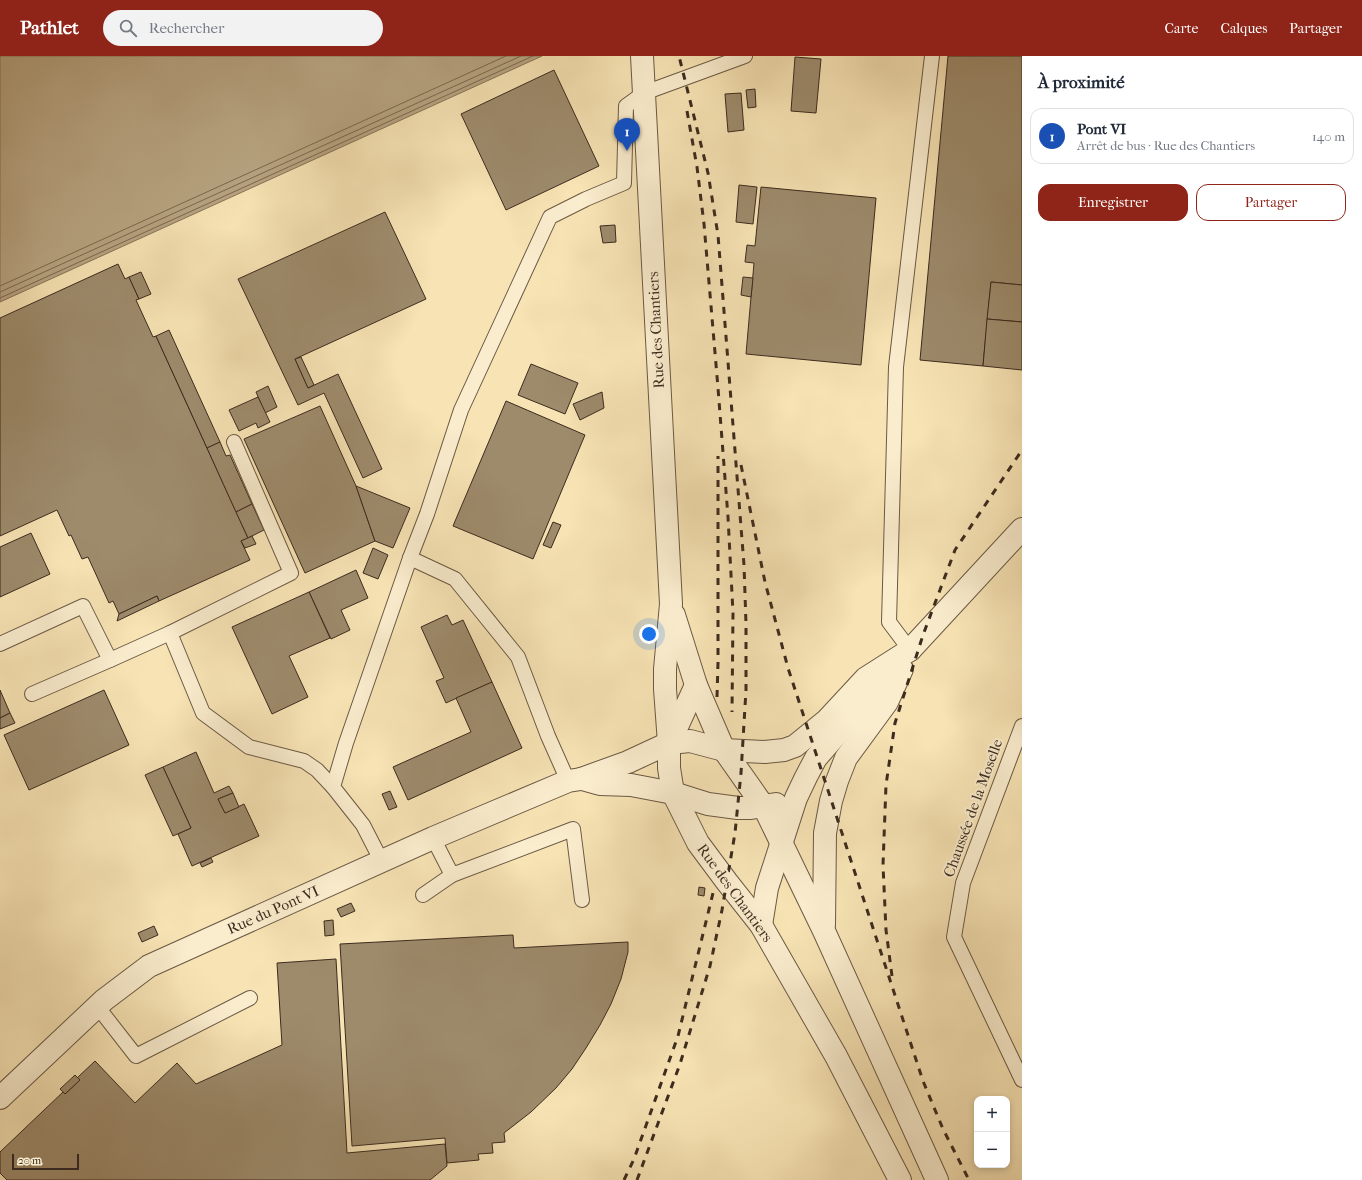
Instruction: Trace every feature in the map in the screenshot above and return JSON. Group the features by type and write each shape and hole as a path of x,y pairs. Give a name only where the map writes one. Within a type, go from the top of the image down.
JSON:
{"street":[{"name":"Rue des Chantiers","path":"642,56 671,604 665,669 665,689 669,743 669,768 673,793 698,843 761,925 836,1056 900,1180"},
{"path":"761,925 767,888 796,798 816,758 910,650 1022,529"},
{"name":"Rue des Chantiers","path":"671,604 696,685 724,750 764,807 782,843 824,931 937,1180"},
{"path":"575,780 600,784 631,785 673,793 708,804 738,808 764,807 796,798 823,778 846,758 887,702 910,650"},
{"name":"Rue du Pont VI","path":"0,1098 97,1006 149,966 381,860 575,780 628,762 669,743 690,741 724,750 765,752 784,750 795,746 827,720 866,678 910,650"},
{"path":"669,743 696,685"},
{"path":"824,931 825,834 831,801 846,758"}],"lane":[{"path":"333,787 346,743 410,558 427,514 461,410 550,217 586,199 624,183 626,106 644,93 745,56"},
{"path":"910,650 889,622 896,367 932,56"},
{"path":"32,694 170,633 291,573 234,442"},
{"path":"410,558 455,579 518,657 548,736 575,780"},
{"path":"0,644 82,606 110,660"},
{"path":"170,633 203,713 249,747 304,761 317,770 333,787 363,825 381,860"},
{"name":"Chaussée de la Moselle","path":"1022,726 962,883 954,937 1022,1080"},
{"path":"423,895 452,875 573,829 582,900"},
{"path":"433,838 452,875"},
{"path":"97,1006 136,1056 250,998"}],"water":[{"path":"0,56 542,56 0,302"}],"building":[{"path":"948,56 1022,56 1022,285 991,282 983,366 920,360"},
{"path":"795,57 821,59 816,113 791,111"},
{"path":"554,70 599,166 506,210 461,114"},
{"path":"755,89 756,107 748,108 746,90"},
{"path":"741,93 744,130 728,132 725,94"},
{"path":"739,185 757,187 753,224 736,222"},
{"path":"761,187 876,198 861,365 746,354 754,263 745,262 747,245 755,246"},
{"path":"385,212 426,299 295,359 308,388 338,374 382,469 363,478 324,393 298,405 238,279"},
{"path":"615,225 616,242 603,243 600,226"},
{"path":"118,264 125,279 129,277 139,299 136,300 153,337 156,336 248,538 241,541 250,560 159,601 157,596 119,614 113,601 109,603 88,557 82,559 57,510 0,536 0,318"},
{"path":"141,272 151,294 139,299 129,277"},
{"path":"743,277 753,278 751,297 741,295"},
{"path":"991,282 1022,285 1022,322 987,319"},
{"path":"987,319 1022,322 1022,370 983,366"},
{"path":"169,330 220,442 207,448 156,336"},
{"path":"301,357 314,385 308,388 295,359"},
{"path":"531,364 578,383 565,414 518,395"},
{"path":"268,386 277,407 265,413 256,392"},
{"path":"602,392 604,408 580,420 573,404"},
{"path":"258,397 270,422 258,428 256,423 239,431 229,410"},
{"path":"506,401 585,435 533,559 453,526"},
{"path":"320,406 356,486 375,541 305,573 244,439"},
{"path":"220,442 226,456 230,455 252,504 236,512 207,448"},
{"path":"356,486 410,508 393,548 375,541"},
{"path":"252,504 264,530 248,538 236,512"},
{"path":"553,522 561,525 551,548 543,545"},
{"path":"31,533 50,574 0,597 0,547"},
{"path":"252,536 256,544 245,548 241,541"},
{"path":"373,548 388,555 378,579 363,573"},
{"path":"356,570 368,598 341,610 350,630 331,639 309,592"},
{"path":"309,592 330,638 289,656 308,697 272,714 232,627"},
{"path":"157,596 159,601 117,621 119,614"},
{"path":"447,615 452,625 463,620 492,682 446,703 436,681 444,678 421,627"},
{"path":"492,682 522,748 408,800 393,767 471,732 456,698"},
{"path":"0,690 10,713 0,718"},
{"path":"104,690 129,745 29,790 4,735"},
{"path":"10,713 15,723 0,729 0,718"},
{"path":"196,752 214,793 229,786 233,793 218,799 225,813 244,804 259,836 192,866 178,834 191,828 163,767"},
{"path":"163,767 191,828 173,836 145,775"},
{"path":"390,791 397,807 389,810 382,794"},
{"path":"233,793 239,807 225,813 218,799"},
{"path":"211,858 213,862 202,867 200,863"},
{"path":"699,887 705,888 704,896 698,895"},
{"path":"351,903 355,911 341,917 337,909"},
{"path":"333,920 334,935 325,936 324,921"},
{"path":"154,926 158,935 142,942 138,933"},
{"path":"513,935 514,948 628,942 628,952 621,979 611,1004 600,1025 572,1069 556,1088 531,1112 504,1133 505,1142 492,1143 493,1153 478,1154 479,1160 447,1163 445,1138 352,1146 340,944"},
{"path":"336,959 347,1153 445,1144 447,1166 430,1180 7,1180 0,1173 0,1152 63,1092 65,1094 80,1080 77,1078 95,1061 135,1103 177,1063 196,1084 282,1045 277,963"},
{"path":"75,1075 80,1080 65,1094 60,1089"}],"railway":[{"path":"637,1180 680,1064 710,966 722,910 735,833 741,773 746,690 744,565 718,235 708,173 679,56"},
{"path":"687,111 697,167 704,224 728,517 733,613 732,712"},
{"path":"892,976 886,930 883,865 886,785 895,723 923,635 955,550 1022,450"},
{"path":"717,697 718,456"},
{"path":"741,465 765,582 788,668 923,1081 943,1129 969,1180"},
{"path":"624,1180 634,1159 678,1036 713,893"}],"place":[{"name":"Pont VI","path":"627,151"}]}
